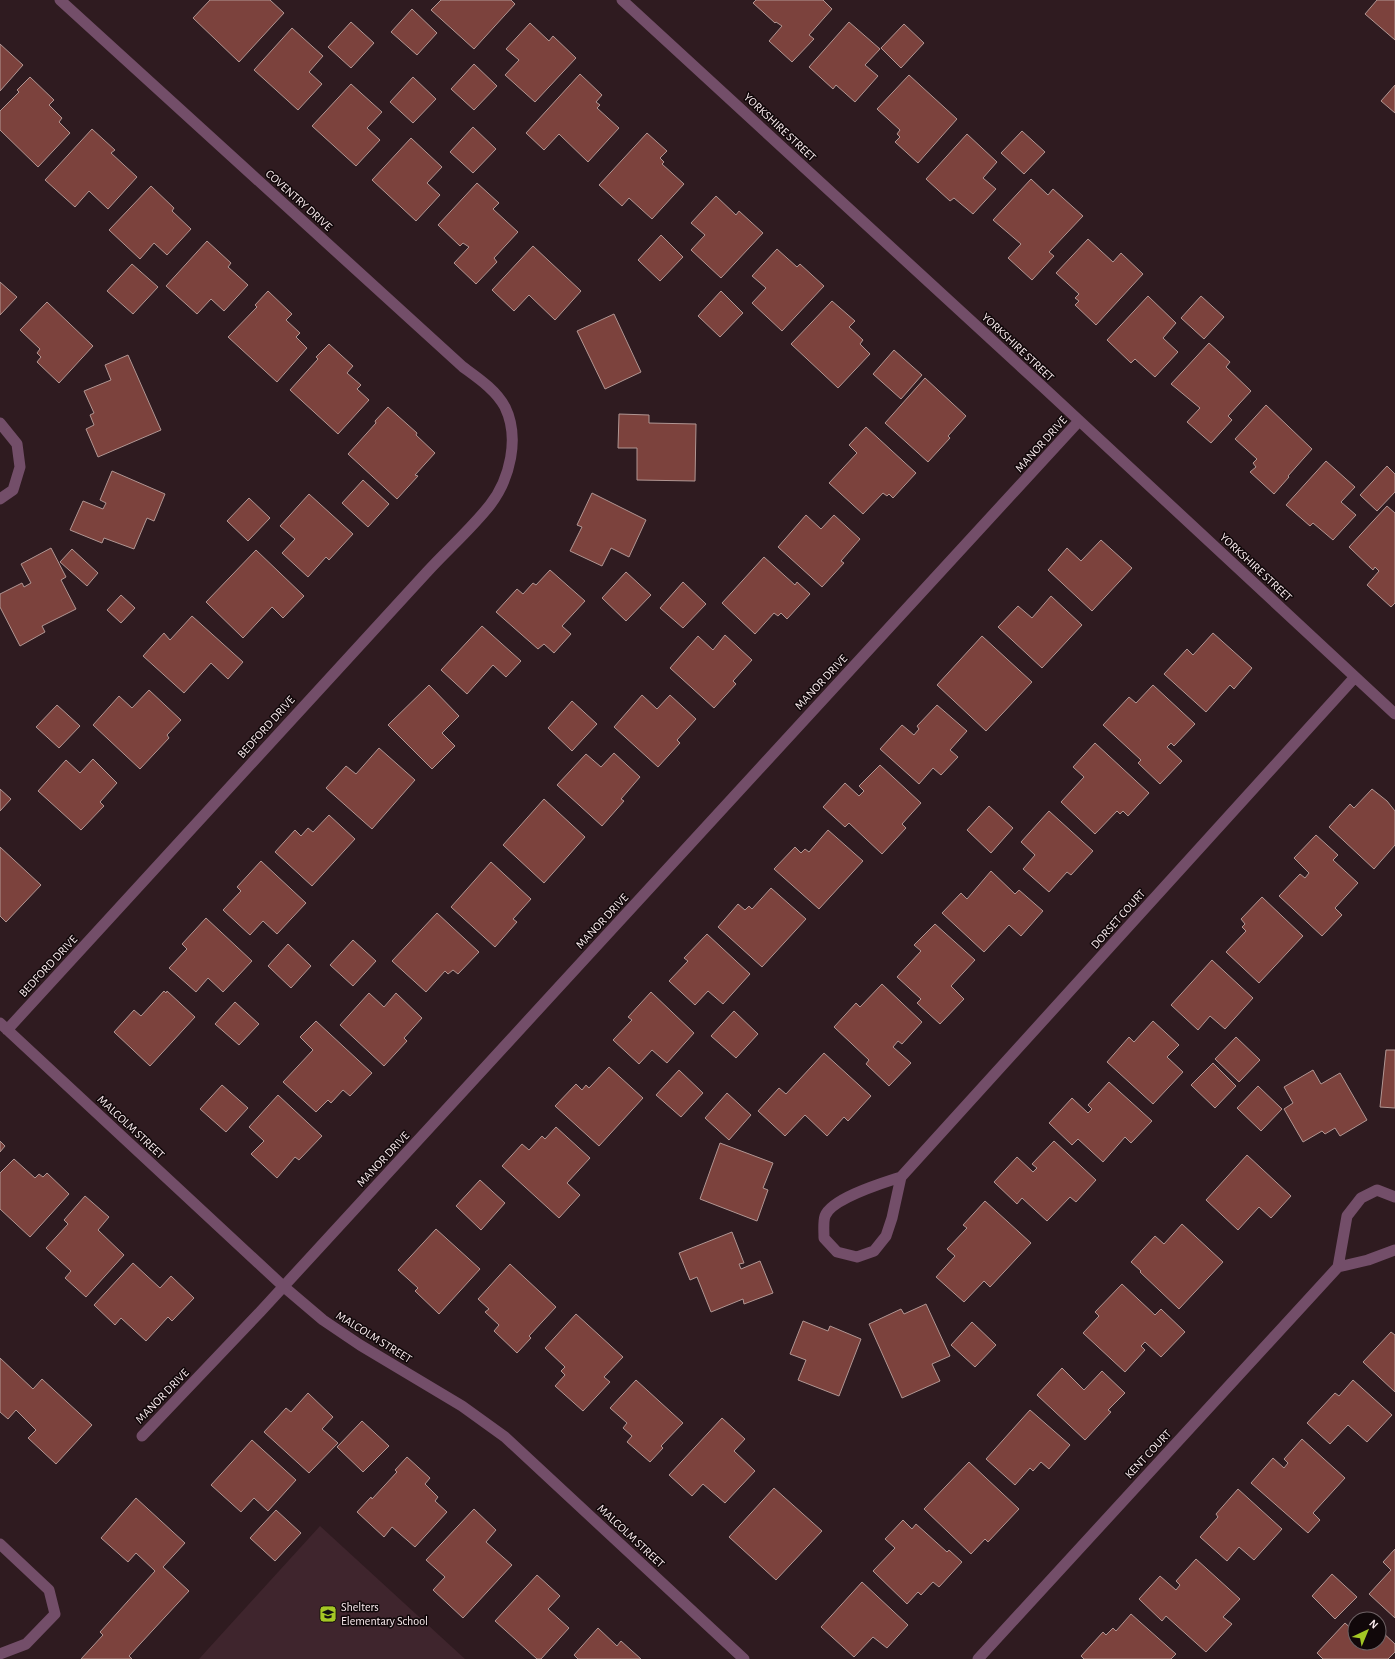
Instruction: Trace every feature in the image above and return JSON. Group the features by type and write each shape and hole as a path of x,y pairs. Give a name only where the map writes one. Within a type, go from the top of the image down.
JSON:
{"street":[{"name":"COVENTRY DRIVE","path":"60,0 458,362 492,390 505,407 510,427"},
{"name":"YORKSHIRE STREET","path":"622,0 1395,714"},
{"name":"MANOR DRIVE","path":"142,1436 261,1311 1079,421"},
{"path":"0,423 17,444 20,467 13,490 0,499"},
{"name":"BEDFORD DRIVE","path":"4,1027 490,505 499,491 511,458 512,441 510,427"},
{"name":"DORSET COURT","path":"901,1177 892,1218 886,1236 874,1250 857,1258 837,1252 824,1238 825,1216 839,1201 862,1190 901,1177 1355,678"},
{"name":"MALCOLM STREET","path":"4,1027 283,1286 323,1320 360,1345 462,1406 505,1437 744,1659"},
{"path":"1395,1197 1377,1190 1361,1198 1347,1216 1338,1267 1368,1260 1395,1250"},
{"name":"KENT COURT","path":"978,1659 1338,1267"},
{"path":"0,1544 49,1590 55,1614 26,1644 0,1654"}],"shaded area":[{"name":"Shelters Elementary School","path":"320,1526 465,1659 199,1659"}],"building":[{"path":"210,0 270,0 284,13 239,62 193,18"},
{"path":"441,0 511,0 515,4 474,49 431,10"},
{"path":"756,0 823,0 832,9 809,35 814,39 792,62 769,41 782,26 776,22 775,23 753,3"},
{"path":"1377,0 1395,0 1395,40 1365,14"},
{"path":"412,9 437,33 417,55 391,32"},
{"path":"351,22 374,43 351,68 328,47"},
{"path":"849,22 880,49 865,65 878,76 855,102 836,85 833,89 809,67"},
{"path":"530,23 549,41 553,36 576,58 535,102 505,75 519,60 506,49"},
{"path":"904,24 924,43 901,68 881,48"},
{"path":"292,28 323,56 309,72 322,84 298,110 254,70"},
{"path":"0,44 23,65 0,91"},
{"path":"474,64 497,86 474,110 451,89"},
{"path":"580,74 602,95 596,102 600,105 597,108 619,128 588,162 559,134 544,150 526,133"},
{"path":"909,75 957,119 918,163 895,142 900,137 897,134 900,130 877,109"},
{"path":"30,77 54,100 49,105 62,118 59,122 70,133 38,167 0,130 0,111 19,92 17,90"},
{"path":"413,77 436,99 413,123 390,102"},
{"path":"351,84 382,112 367,128 380,140 356,166 312,126"},
{"path":"1395,85 1395,113 1381,101"},
{"path":"473,127 496,149 473,173 450,152"},
{"path":"92,129 115,150 111,153 137,177 108,209 89,191 75,207 45,180"},
{"path":"1022,131 1045,152 1024,174 1001,153"},
{"path":"647,133 667,151 660,158 664,162 662,164 684,184 652,219 629,198 622,206 599,185"},
{"path":"967,134 997,162 983,178 996,189 973,214 954,198 950,201 926,179"},
{"path":"411,138 442,167 427,183 440,195 416,221 372,180"},
{"path":"1031,179 1048,195 1053,189 1083,216 1049,252 1054,256 1032,280 1008,258 1021,244 993,220"},
{"path":"477,183 499,203 493,209 518,232 494,258 497,262 476,284 454,263 469,247 463,243 460,246 438,225"},
{"path":"151,186 174,208 172,211 191,229 167,255 154,243 140,259 109,230"},
{"path":"716,196 736,215 739,211 763,233 721,278 691,250 705,235 691,223"},
{"path":"661,235 683,257 660,281 638,260"},
{"path":"1088,239 1113,262 1121,253 1143,274 1096,325 1075,305 1079,301 1075,298 1079,294 1056,273"},
{"path":"207,241 231,263 228,267 248,285 224,311 211,299 197,314 166,286"},
{"path":"533,246 581,291 555,320 529,295 514,311 492,290"},
{"path":"777,249 797,267 800,264 824,286 782,331 752,303 766,288 752,276"},
{"path":"132,264 158,287 133,314 107,291"},
{"path":"0,282 17,297 0,315"},
{"path":"268,291 292,314 286,320 300,333 296,337 307,348 277,382 228,337 257,307 255,305"},
{"path":"721,291 743,313 720,337 698,316"},
{"path":"1148,296 1176,323 1163,338 1178,352 1155,377 1135,359 1131,363 1107,340"},
{"path":"1201,296 1224,317 1204,339 1181,318"},
{"path":"832,301 855,321 849,327 863,340 860,344 870,354 838,388 791,344"},
{"path":"47,302 93,346 59,383 37,362 41,357 37,353 40,349 20,330"},
{"path":"614,314 641,372 605,389 577,331"},
{"path":"1209,343 1230,362 1226,367 1251,391 1228,416 1232,420 1211,443 1187,422 1200,408 1171,384"},
{"path":"329,344 353,366 347,373 361,385 357,389 369,400 338,434 290,390 318,359 316,357"},
{"path":"894,350 922,375 901,399 873,374"},
{"path":"128,355 161,430 98,457 86,429 94,425 90,415 94,413 84,391 111,380 105,365"},
{"path":"925,378 966,416 948,436 950,438 928,462 885,423"},
{"path":"1266,405 1312,449 1274,494 1250,472 1256,467 1253,463 1257,459 1235,439"},
{"path":"388,407 417,433 416,435 435,453 415,475 418,476 397,499 348,454 376,423 375,421"},
{"path":"619,414 649,415 649,423 696,424 695,481 637,480 637,448 618,448"},
{"path":"866,427 916,473 893,498 889,494 887,496 883,493 863,514 829,483 857,453 849,445"},
{"path":"1326,461 1355,487 1341,502 1356,515 1333,540 1313,523 1310,526 1286,505"},
{"path":"1387,466 1395,474 1395,492 1377,511 1360,495"},
{"path":"112,471 165,494 154,521 147,518 134,549 104,538 102,543 70,530 83,501 103,509 106,503 100,500"},
{"path":"363,480 389,504 368,527 342,503"},
{"path":"592,493 646,520 629,557 611,548 602,566 570,551 582,527 577,525"},
{"path":"309,494 353,534 329,560 326,557 308,577 282,553 295,539 280,526"},
{"path":"249,498 270,518 248,541 227,521"},
{"path":"1387,506 1395,513 1395,603 1391,607 1367,585 1379,571 1375,567 1373,570 1349,547"},
{"path":"806,515 821,529 834,515 860,539 841,561 844,563 822,587 778,547"},
{"path":"1101,540 1132,568 1092,611 1048,570 1067,548 1081,561"},
{"path":"51,548 66,577 61,580 76,609 42,626 45,632 20,646 0,607 0,594 22,583 24,587 31,583 21,564"},
{"path":"72,549 98,573 87,586 60,562"},
{"path":"256,550 304,596 283,618 272,607 243,638 206,602"},
{"path":"764,557 795,585 797,582 810,594 787,619 781,613 778,616 774,613 755,634 722,603"},
{"path":"550,570 585,601 562,626 571,634 554,653 544,644 538,649 496,612 517,589 523,594 533,583 536,585"},
{"path":"626,572 651,595 626,621 602,598"},
{"path":"683,582 706,604 683,628 660,608"},
{"path":"121,595 135,608 121,623 107,610"},
{"path":"1051,596 1082,625 1042,668 998,627 1018,606 1032,618"},
{"path":"192,616 243,662 228,679 211,663 184,693 143,656 164,633 170,640"},
{"path":"482,626 521,661 506,677 493,665 467,694 441,670"},
{"path":"1213,633 1252,668 1234,689 1230,685 1206,712 1164,674 1187,649 1193,655"},
{"path":"725,635 752,660 733,681 736,684 714,708 670,668 698,636 713,650"},
{"path":"982,636 1032,682 986,731 937,685"},
{"path":"429,685 459,716 442,733 455,746 432,769 388,725"},
{"path":"1153,685 1195,724 1174,746 1171,743 1167,747 1182,761 1160,784 1138,763 1141,760 1103,725 1129,697 1136,703"},
{"path":"149,690 181,720 167,735 169,738 140,769 93,725 119,696 132,708"},
{"path":"642,695 657,709 670,695 696,719 677,740 680,743 658,767 614,727"},
{"path":"572,701 597,724 572,751 548,728"},
{"path":"57,705 80,726 59,748 36,727"},
{"path":"937,705 967,731 950,750 958,757 941,775 933,768 919,784 880,749 902,725 914,735 919,729 917,726"},
{"path":"1095,743 1149,793 1128,816 1123,811 1120,814 1117,811 1095,834 1061,802 1084,777 1073,767"},
{"path":"379,748 415,780 372,829 326,788 346,766 356,774"},
{"path":"614,753 640,777 621,799 624,801 602,826 557,785 586,754 601,767"},
{"path":"93,759 117,783 100,802 104,806 81,830 38,791 66,760 80,773"},
{"path":"880,765 921,803 902,824 906,828 882,854 849,823 845,827 823,807 845,783 859,796 864,791 859,786"},
{"path":"0,789 11,799 0,811"},
{"path":"1372,789 1387,801 1395,811 1395,845 1374,869 1329,827 1350,804 1354,808"},
{"path":"544,799 585,837 544,883 503,845"},
{"path":"989,806 1013,828 991,853 967,830"},
{"path":"1049,811 1093,851 1071,875 1067,872 1049,892 1023,869 1035,855 1021,842"},
{"path":"329,815 355,839 312,886 275,852 295,830 301,836 308,828 313,832"},
{"path":"828,830 863,861 819,909 774,869 795,847 801,853 805,849 809,852"},
{"path":"1316,835 1338,855 1333,860 1358,883 1335,908 1342,915 1322,936 1279,896 1300,874 1305,878 1309,873 1294,858"},
{"path":"0,847 41,885 6,922 0,916"},
{"path":"261,861 306,903 277,934 263,921 250,935 223,910 241,891 237,887"},
{"path":"491,862 531,899 513,919 517,922 495,947 451,907"},
{"path":"991,871 1015,894 1019,890 1043,911 1021,936 1009,925 984,952 942,913 961,893 967,899"},
{"path":"771,888 806,919 762,967 718,927 738,904 745,910 749,906 752,909"},
{"path":"1262,897 1303,936 1259,983 1226,952 1246,931 1242,927 1245,924 1241,919"},
{"path":"437,913 479,952 458,974 453,970 448,974 445,971 426,992 392,961"},
{"path":"206,918 252,961 223,992 208,978 196,992 169,968 187,949 182,944"},
{"path":"935,924 975,960 951,986 964,999 940,1024 917,1003 921,999 897,977 921,951 914,945"},
{"path":"707,934 750,974 723,1004 708,991 695,1005 669,981 688,961 684,958"},
{"path":"353,940 376,961 353,986 330,965"},
{"path":"288,944 311,966 291,988 268,966"},
{"path":"1212,960 1253,998 1225,1029 1210,1016 1198,1030 1171,1005"},
{"path":"882,984 922,1022 902,1044 898,1041 893,1047 911,1063 889,1086 866,1064 869,1060 834,1027 856,1003 860,1007"},
{"path":"164,991 166,993 167,991 195,1017 150,1066 114,1032 134,1010 141,1016"},
{"path":"651,992 694,1033 667,1063 652,1050 639,1064 613,1040 632,1020 628,1017"},
{"path":"369,993 384,1007 396,993 422,1018 404,1038 407,1041 384,1066 340,1025"},
{"path":"235,1002 259,1024 239,1045 215,1024"},
{"path":"734,1011 758,1034 736,1058 711,1036"},
{"path":"316,1021 372,1073 350,1096 343,1090 331,1103 328,1100 316,1112 283,1082 313,1050 300,1037"},
{"path":"1153,1021 1179,1045 1167,1057 1183,1072 1153,1104 1107,1062 1129,1037 1134,1042"},
{"path":"1236,1037 1260,1060 1239,1082 1215,1059"},
{"path":"1386,1050 1395,1050 1395,1108 1380,1107"},
{"path":"824,1053 871,1096 848,1121 844,1117 827,1136 805,1115 785,1136 758,1111 779,1088 786,1094"},
{"path":"1213,1063 1236,1086 1215,1108 1191,1085"},
{"path":"609,1067 643,1098 599,1146 555,1106 576,1084 582,1090 586,1085 589,1088"},
{"path":"679,1070 703,1093 681,1117 656,1095"},
{"path":"1313,1070 1321,1084 1340,1073 1367,1120 1340,1136 1335,1128 1325,1134 1322,1131 1303,1142 1284,1109 1293,1103 1284,1087"},
{"path":"1109,1082 1152,1121 1131,1143 1125,1137 1103,1162 1078,1139 1072,1145 1049,1123 1072,1098 1088,1113 1092,1109 1088,1105"},
{"path":"222,1085 248,1108 226,1132 200,1109"},
{"path":"1258,1086 1282,1109 1261,1131 1237,1108"},
{"path":"727,1093 751,1115 729,1140 705,1118"},
{"path":"278,1095 322,1136 299,1160 295,1157 277,1178 251,1154 264,1141 249,1127"},
{"path":"556,1127 590,1158 567,1183 580,1195 559,1218 502,1166 522,1144 529,1150 542,1136 545,1139"},
{"path":"0,1141 5,1146 0,1152"},
{"path":"1054,1141 1096,1180 1076,1202 1070,1197 1047,1221 1022,1198 1017,1204 994,1182 1017,1157 1033,1172 1037,1168 1032,1164"},
{"path":"720,1143 773,1163 763,1188 768,1190 757,1221 700,1199"},
{"path":"1247,1155 1291,1196 1271,1218 1259,1207 1238,1230 1206,1200"},
{"path":"14,1159 35,1178 39,1174 43,1177 47,1173 69,1194 30,1237 0,1209 0,1173"},
{"path":"480,1180 505,1203 481,1230 456,1206"},
{"path":"85,1196 109,1217 98,1230 124,1255 86,1297 65,1278 71,1271 46,1248 68,1224 64,1220"},
{"path":"985,1201 1031,1243 990,1287 984,1281 964,1302 936,1277 955,1256 947,1249 967,1228 963,1225"},
{"path":"1182,1224 1223,1262 1179,1309 1131,1262 1155,1236 1164,1244"},
{"path":"436,1229 480,1269 439,1314 415,1291 418,1288 398,1270"},
{"path":"732,1232 744,1263 739,1264 741,1269 760,1261 773,1293 744,1304 743,1299 711,1312 697,1277 690,1280 679,1253"},
{"path":"133,1263 160,1288 171,1276 194,1298 172,1321 168,1317 146,1341 121,1318 115,1325 94,1305"},
{"path":"510,1264 556,1307 529,1336 531,1338 517,1353 494,1331 499,1325 485,1312 489,1309 478,1299"},
{"path":"1122,1284 1155,1315 1161,1309 1185,1332 1161,1357 1145,1342 1141,1346 1145,1350 1125,1372 1083,1333 1099,1316 1095,1312"},
{"path":"926,1304 950,1356 932,1364 940,1381 902,1398 869,1324 901,1309 904,1314"},
{"path":"576,1314 623,1357 604,1377 610,1382 583,1411 555,1386 565,1375 561,1371 565,1367 545,1348"},
{"path":"803,1321 828,1331 830,1326 861,1339 839,1396 798,1380 806,1360 790,1354"},
{"path":"972,1322 996,1345 975,1367 951,1345"},
{"path":"1391,1332 1395,1335 1395,1392 1363,1362"},
{"path":"0,1358 33,1389 42,1379 92,1425 56,1464 28,1438 36,1430 16,1410 8,1419 0,1412"},
{"path":"1062,1368 1084,1390 1102,1371 1125,1393 1108,1410 1111,1412 1085,1440 1037,1395"},
{"path":"636,1380 683,1423 661,1446 663,1448 650,1462 627,1442 632,1436 623,1428 627,1423 610,1408"},
{"path":"1353,1380 1392,1415 1367,1442 1348,1425 1330,1444 1307,1423 1335,1393 1339,1396"},
{"path":"308,1393 333,1417 322,1429 338,1443 309,1473 264,1432 286,1408 291,1412"},
{"path":"1030,1410 1070,1445 1049,1469 1041,1462 1033,1471 1030,1468 1015,1485 986,1459"},
{"path":"722,1418 745,1439 734,1451 755,1471 725,1503 703,1484 692,1496 669,1475"},
{"path":"362,1421 389,1446 363,1472 337,1447"},
{"path":"1302,1439 1345,1478 1313,1513 1320,1520 1308,1533 1251,1483 1273,1458 1284,1468 1288,1463 1284,1459"},
{"path":"252,1440 296,1480 268,1511 254,1498 241,1512 211,1485"},
{"path":"407,1457 430,1478 425,1484 438,1497 435,1501 447,1512 415,1547 392,1527 384,1537 357,1512 371,1497 372,1499 397,1472 395,1470"},
{"path":"969,1462 1019,1509 988,1542 985,1539 971,1554 924,1509"},
{"path":"774,1488 822,1531 776,1580 729,1537"},
{"path":"1238,1489 1282,1529 1254,1560 1239,1547 1227,1561 1200,1537 1218,1517 1216,1514"},
{"path":"136,1498 185,1543 163,1567 189,1591 129,1656 132,1659 81,1659 103,1635 100,1632 155,1571 136,1553 128,1562 101,1538"},
{"path":"474,1509 496,1530 486,1542 512,1565 463,1618 433,1590 445,1577 426,1560"},
{"path":"276,1510 301,1533 275,1561 250,1538"},
{"path":"903,1520 912,1529 916,1524 947,1552 949,1550 962,1562 939,1587 933,1582 921,1595 918,1592 907,1604 873,1571 895,1548 885,1539"},
{"path":"1395,1549 1395,1618 1369,1594 1391,1570 1383,1562"},
{"path":"1196,1559 1240,1599 1223,1617 1232,1624 1206,1652 1166,1616 1162,1621 1139,1599 1160,1576 1176,1590 1180,1585 1176,1581"},
{"path":"1332,1574 1357,1597 1335,1619 1312,1596"},
{"path":"537,1575 560,1596 548,1609 569,1628 541,1659 537,1659 495,1621"},
{"path":"862,1582 908,1625 887,1648 873,1637 854,1657 821,1627"},
{"path":"1131,1614 1176,1654 1171,1659 1084,1659 1081,1656 1103,1632 1106,1635 1113,1628 1116,1631"},
{"path":"1345,1623 1347,1625 1347,1651 1387,1651 1387,1636 1395,1644 1395,1652 1388,1659 1323,1659 1317,1653"},
{"path":"598,1628 617,1646 621,1641 641,1659 578,1659 574,1655"}],"place":[{"name":"Shelters Elementary School","path":"328,1614"}]}
